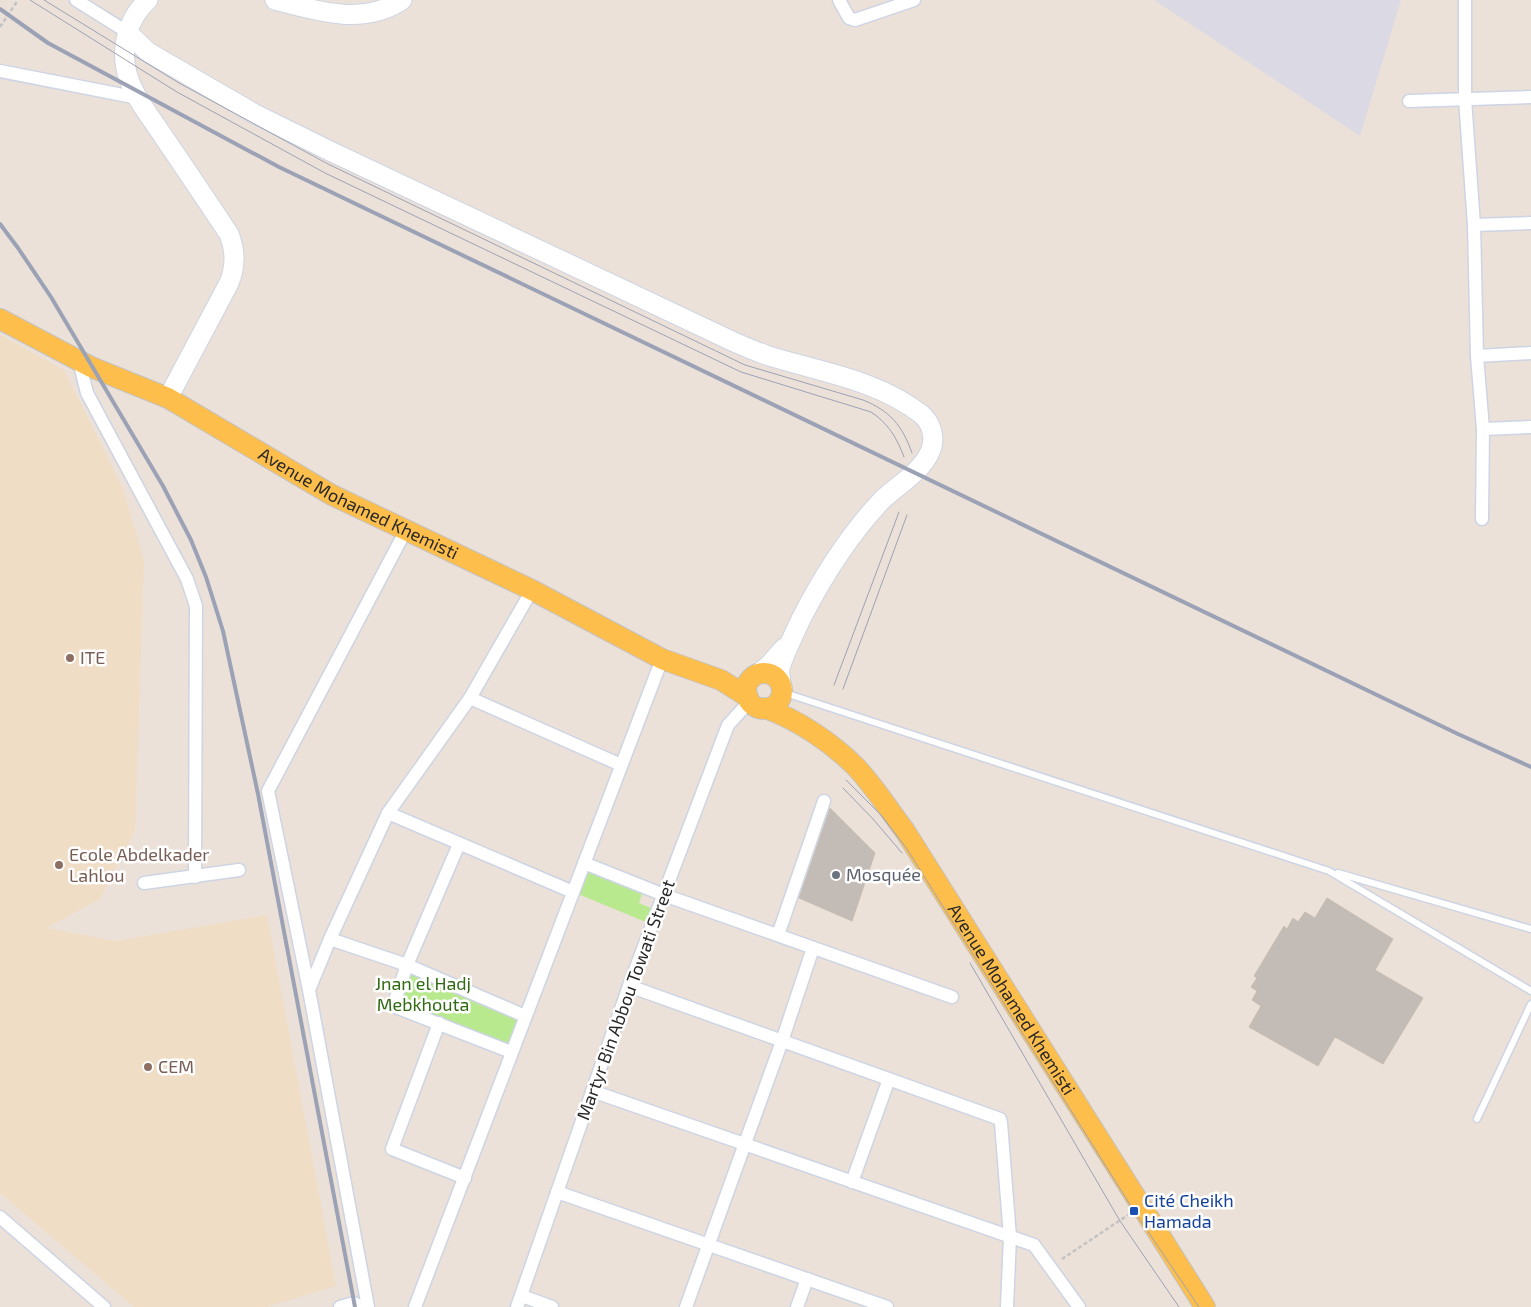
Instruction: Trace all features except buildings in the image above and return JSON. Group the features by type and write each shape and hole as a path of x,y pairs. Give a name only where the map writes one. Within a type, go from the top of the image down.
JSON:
{"main road":[{"name":"Avenue Mohamed Khemisti","path":"0,319 78,360 168,398 332,495 532,590 662,659 721,680 764,692 787,718 813,732 856,767 905,831 1205,1307"}],"street":[{"path":"76,0 127,32 148,52 256,114 330,151 734,342 766,355 867,384 901,400 923,415 929,422 932,430 932,449 927,458 883,499 859,526 836,558 814,595 790,642 780,670 764,692"},
{"path":"148,0 139,9 127,32 125,55 127,73 138,98 229,234 234,244 235,258 229,284 168,398"},
{"path":"274,0 336,15 358,15 378,12 402,0"},
{"path":"839,0 849,18 855,20 914,0"},
{"path":"1465,0 1465,99 1474,225 1477,356 1483,429 1482,520"},
{"path":"0,71 138,98"},
{"path":"1409,101 1531,97"},
{"path":"1474,225 1531,223"},
{"path":"1477,356 1531,354"},
{"path":"78,360 87,393 187,579 196,606 195,877"},
{"path":"1483,429 1531,427"},
{"path":"368,1307 309,990 268,791 406,530"},
{"path":"309,990 330,939 388,814 470,698 532,590"},
{"path":"415,1307 662,659"},
{"name":"Martyr Bin Abbou Towati Street","path":"520,1301 629,986 728,725 764,692"},
{"path":"470,698 621,765"},
{"path":"778,935 824,801"},
{"path":"388,814 573,892"},
{"path":"459,844 407,965 393,1006 511,1052"},
{"path":"584,863 664,895 952,997"},
{"path":"144,883 240,870"},
{"path":"330,939 407,965 525,1016"},
{"path":"686,1307 782,1041 813,948"},
{"path":"629,986 1000,1119 1010,1237 1007,1307"},
{"path":"439,1023 392,1149 465,1178"},
{"path":"852,1182 889,1079"},
{"path":"592,1091 1034,1245 1079,1307"},
{"path":"558,1192 887,1307"},
{"path":"0,1217 104,1307"},
{"path":"797,1307 807,1279"},
{"path":"520,1301 552,1307"},
{"path":"340,1307 354,1303 362,1307"}],"lane":[{"path":"764,692 1329,871 1531,930"},
{"path":"1329,871 1531,991"},
{"path":"1477,1119 1531,1004"}],"path":[{"path":"0,27 18,0"},
{"path":"1050,1267 1134,1211"}],"shaded area":[{"path":"1154,0 1401,0 1360,136"},
{"name":"CEM","path":"0,335 64,370 123,489 144,560 135,831 100,899 47,928 116,941 267,915 336,1286 266,1307 134,1307 0,1193"}],"green space":[{"path":"584,863 644,887 639,903 658,911 653,925 573,892"},
{"name":"Jnan el Hadj Mebkhouta","path":"407,965 525,1016 511,1052 393,1006"}],"tram line":[{"path":"30,0 177,92 325,173 741,372 871,412 891,432 904,457"},
{"path":"44,0 179,83 328,164 745,365 872,404 894,420 904,434 912,453"},
{"path":"834,685 899,512"},
{"path":"843,689 907,515"},
{"path":"846,780 881,815 907,849 1134,1211 1199,1307"},
{"path":"843,788 902,853"},
{"path":"970,963 1120,1221 1179,1307"}],"railway":[{"path":"0,9 48,43 279,167 1458,734 1531,767"},
{"path":"0,224 51,297 163,486 191,540 206,577 223,631 258,794 355,1307"}],"place":[{"name":"ITE","path":"70,658"},
{"name":"Ecole Abdelkader Lahlou","path":"59,865"},
{"name":"Mosquée","path":"836,875"},
{"name":"CEM","path":"148,1067"},
{"name":"Cité Cheikh Hamada","path":"1134,1211"}]}
